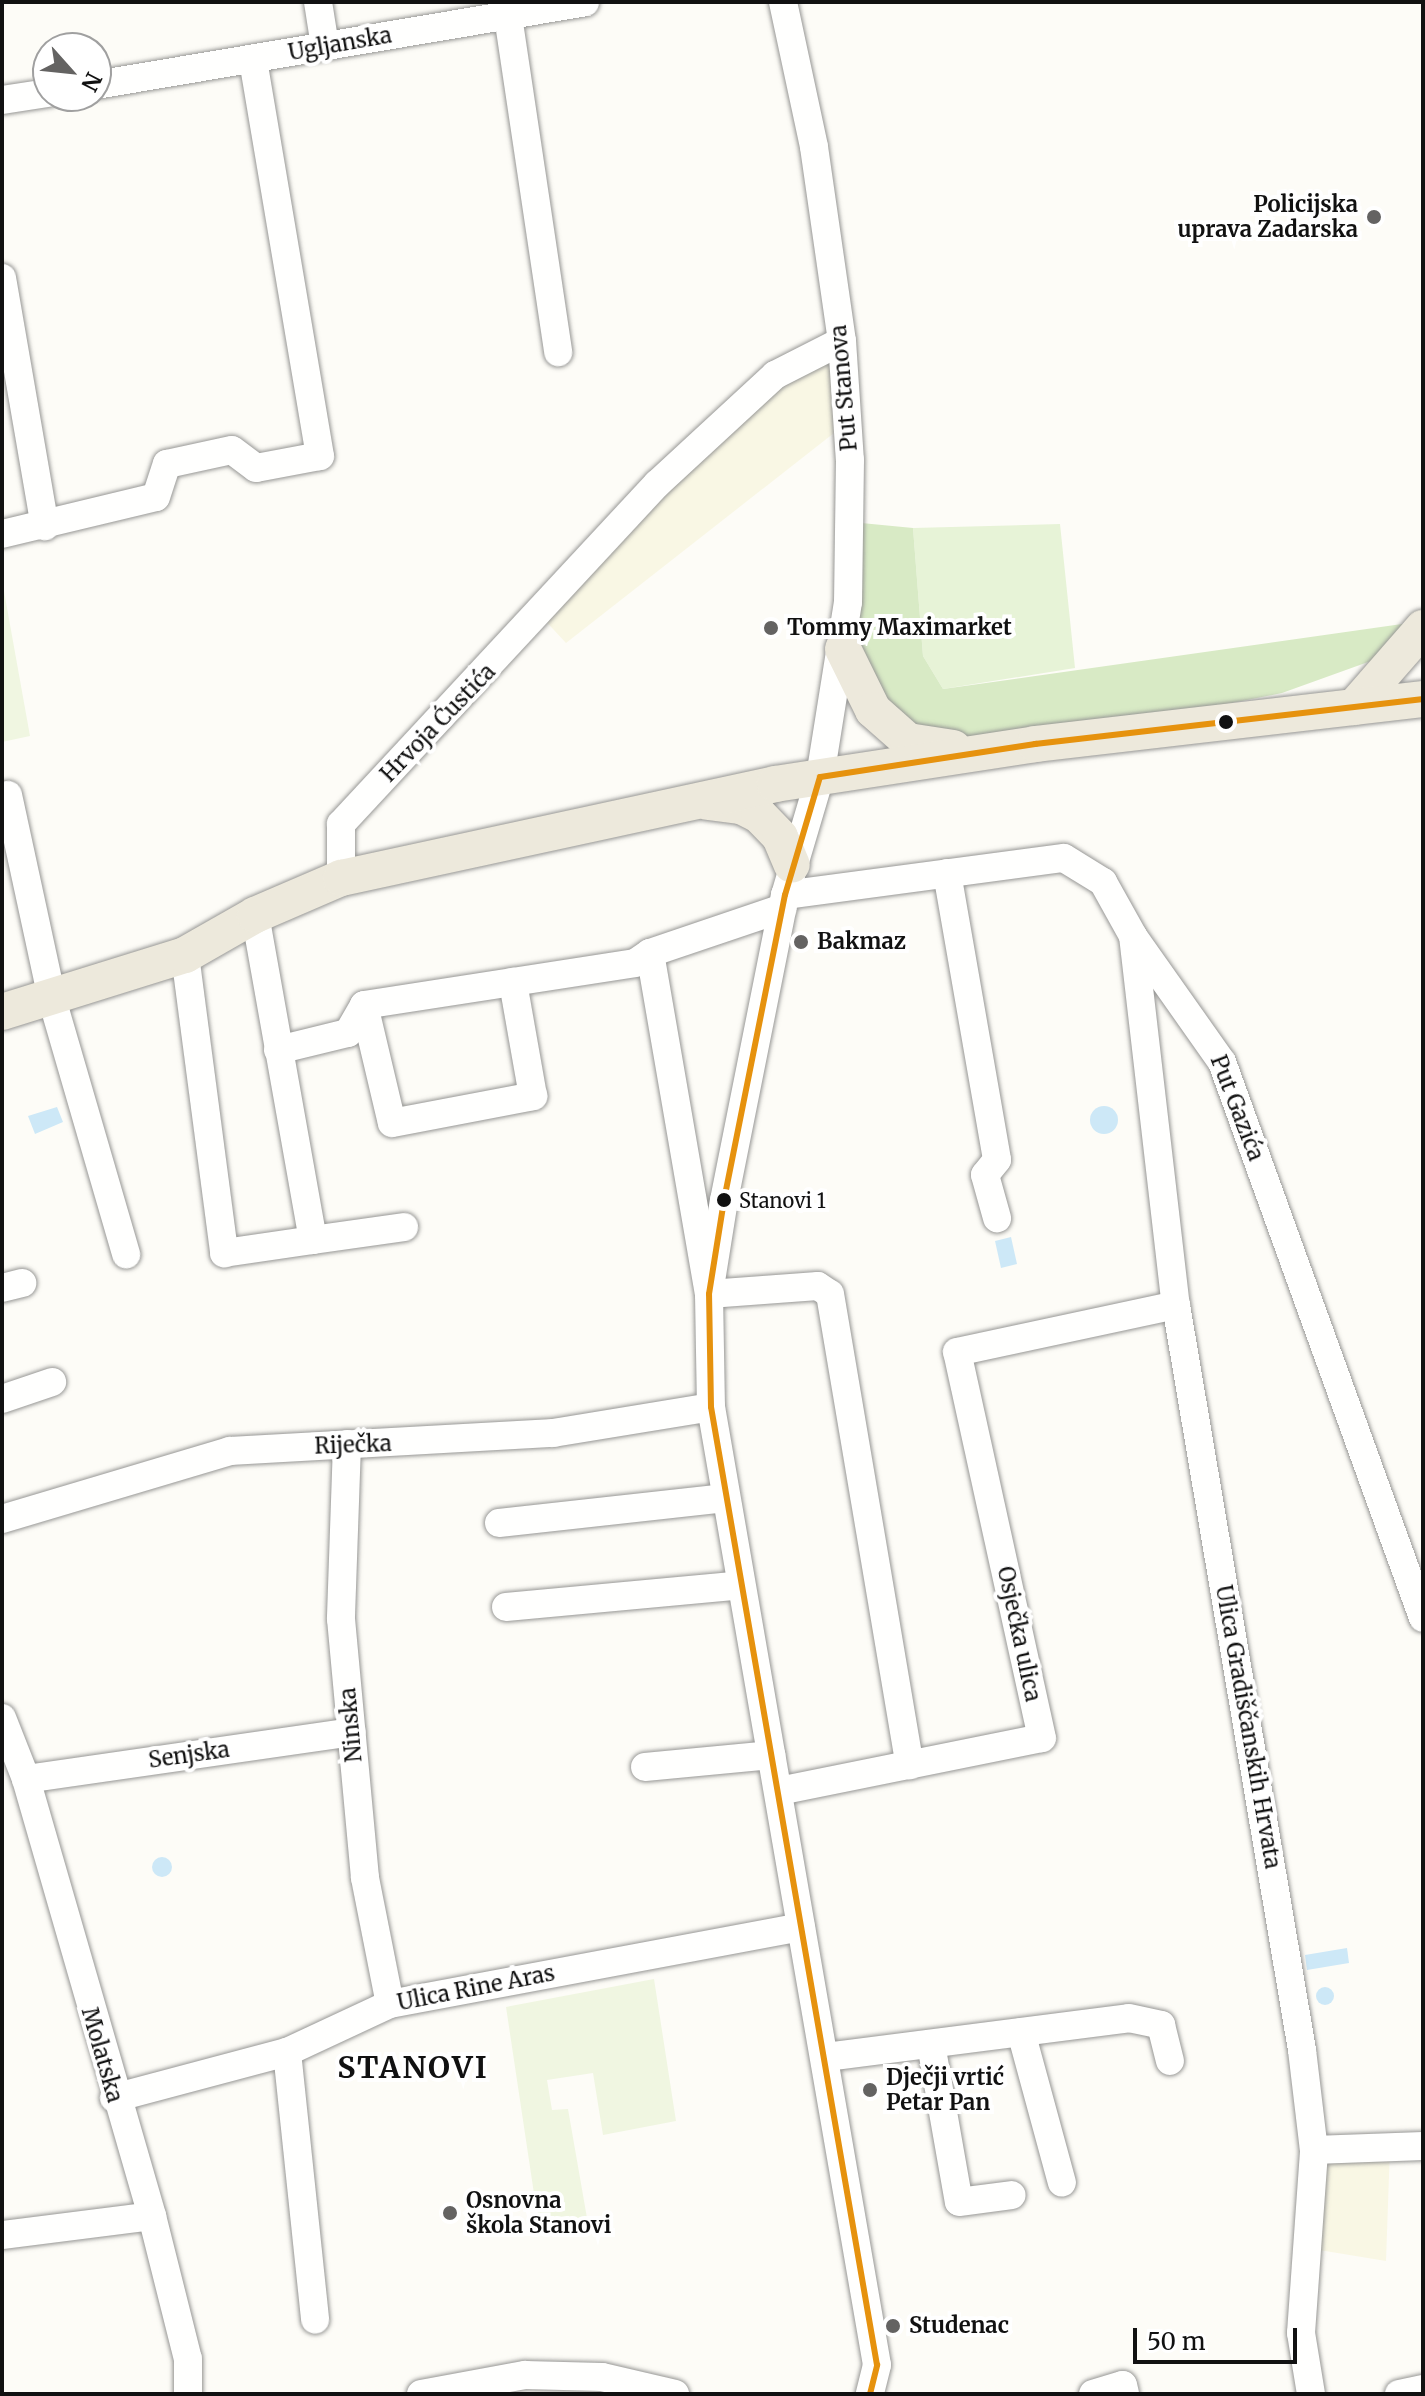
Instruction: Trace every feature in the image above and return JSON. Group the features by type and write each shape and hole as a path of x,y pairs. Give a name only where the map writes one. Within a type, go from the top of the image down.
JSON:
{"main road":[{"path":"1354,707 1423,628"},
{"path":"843,649 873,710 908,741 994,750"},
{"path":"2,1012 52,999 185,955 255,915 341,878 694,801 820,777 994,750 1423,699"},
{"path":"694,801 741,806 759,815 780,837 787,889"}],"street":[{"path":"318,2 325,46"},
{"name":"Ugljanska","path":"112,82 585,2"},
{"name":"Put Stanova","path":"783,2 814,147 842,341 851,522 843,649 820,777 787,889 709,1294 711,1407 877,2365 871,2394"},
{"path":"508,16 558,352"},
{"path":"2,534 156,497 167,464 232,450 256,468 320,456 253,59"},
{"path":"2,100 32,95"},
{"path":"2,278 45,526"},
{"name":"Hrvoja Ćustića","path":"341,878 341,824 657,484 775,375 842,341"},
{"path":"8,795 52,999 126,1254"},
{"name":"Put Gazića","path":"364,1005 635,963 650,953 787,889 1064,858 1103,882 1133,936 1222,1062 1423,1618"},
{"path":"947,873 997,1160 985,1175 997,1218"},
{"path":"255,915 313,1240"},
{"name":"Ulica Gradiščanskih Hrvata","path":"1133,936 1176,1305 1302,2050 1314,2150 1301,2333 1311,2394"},
{"path":"650,953 709,1294 818,1286 830,1294 910,1765"},
{"path":"185,955 224,1253 404,1227"},
{"path":"364,1005 392,1123 533,1096 513,982"},
{"path":"278,1050 348,1033 364,1005"},
{"name":"Osječka ulica","path":"779,1791 1042,1738 957,1352 1040,1331 1176,1305"},
{"path":"2,1399 52,1382"},
{"name":"Riječka","path":"2,1519 230,1451 553,1433 711,1407"},
{"name":"Ninska","path":"347,1444 341,1619 365,1878 390,2004"},
{"path":"499,1523 726,1498"},
{"path":"506,1607 741,1585"},
{"name":"Molatska","path":"2,1718 26,1779 114,2098 152,2216 188,2359 188,2394"},
{"name":"Senjska","path":"26,1779 352,1732"},
{"path":"645,1767 771,1755"},
{"name":"Ulica Rine Aras","path":"114,2098 287,2052 390,2004 801,1927"},
{"path":"826,2057 1129,2018 1161,2025 1170,2061"},
{"path":"1021,2032 1062,2183"},
{"path":"931,2044 959,2202 1012,2195"},
{"path":"287,2052 315,2320"},
{"path":"1314,2150 1423,2146"},
{"path":"2,2235 152,2216"},
{"path":"421,2394 602,2377 675,2394"},
{"path":"1093,2394 1123,2385 1125,2394"},
{"path":"1399,2394 1423,2389"}],"shaded area":[{"path":"842,341 848,422 566,643 540,615 657,484"},
{"path":"1390,2147 1386,2261 1307,2248 1314,2150"}],"green space":[{"path":"851,522 913,528 923,656 943,689 1409,623 1382,657 1282,693 994,750 888,738 848,602"},
{"path":"1060,524 1075,668 943,689 923,656 913,528"},
{"path":"2,580 30,736 2,742"},
{"path":"654,1979 676,2121 603,2135 593,2073 547,2080 552,2110 568,2109 587,2218 539,2227 506,2007"}],"water":[{"path":"1104,1106 1114,1110 1118,1120 1114,1130 1104,1134 1094,1130 1090,1120 1094,1110"},
{"path":"57,1107 63,1122 35,1134 28,1116"},
{"path":"1011,1237 1017,1264 1001,1268 995,1241"},
{"path":"162,1857 169,1860 172,1867 169,1874 162,1877 155,1874 152,1867 155,1860"},
{"path":"1347,1948 1349,1963 1307,1970 1305,1955"},
{"path":"1325,1987 1332,1989 1332,2003 1325,2005 1318,2003 1316,1996 1318,1989"}],"transit line":[{"path":"870,2394 877,2365 711,1407 709,1294 724,1200 785,895 820,777 1035,744 1423,699"}],"place":[{"name":"Policijska uprava Zadarska","path":"1374,217"},
{"name":"Tommy Maximarket","path":"771,628"},
{"name":"Bakmaz","path":"801,942"},
{"name":"Stanovi 1","path":"724,1200"},
{"name":"Dječji vrtić Petar Pan","path":"870,2090"},
{"name":"Osnovna škola Stanovi","path":"450,2213"},
{"name":"Studenac","path":"893,2326"}],"district":[{"name":"STANOVI","path":"413,2067"}]}
